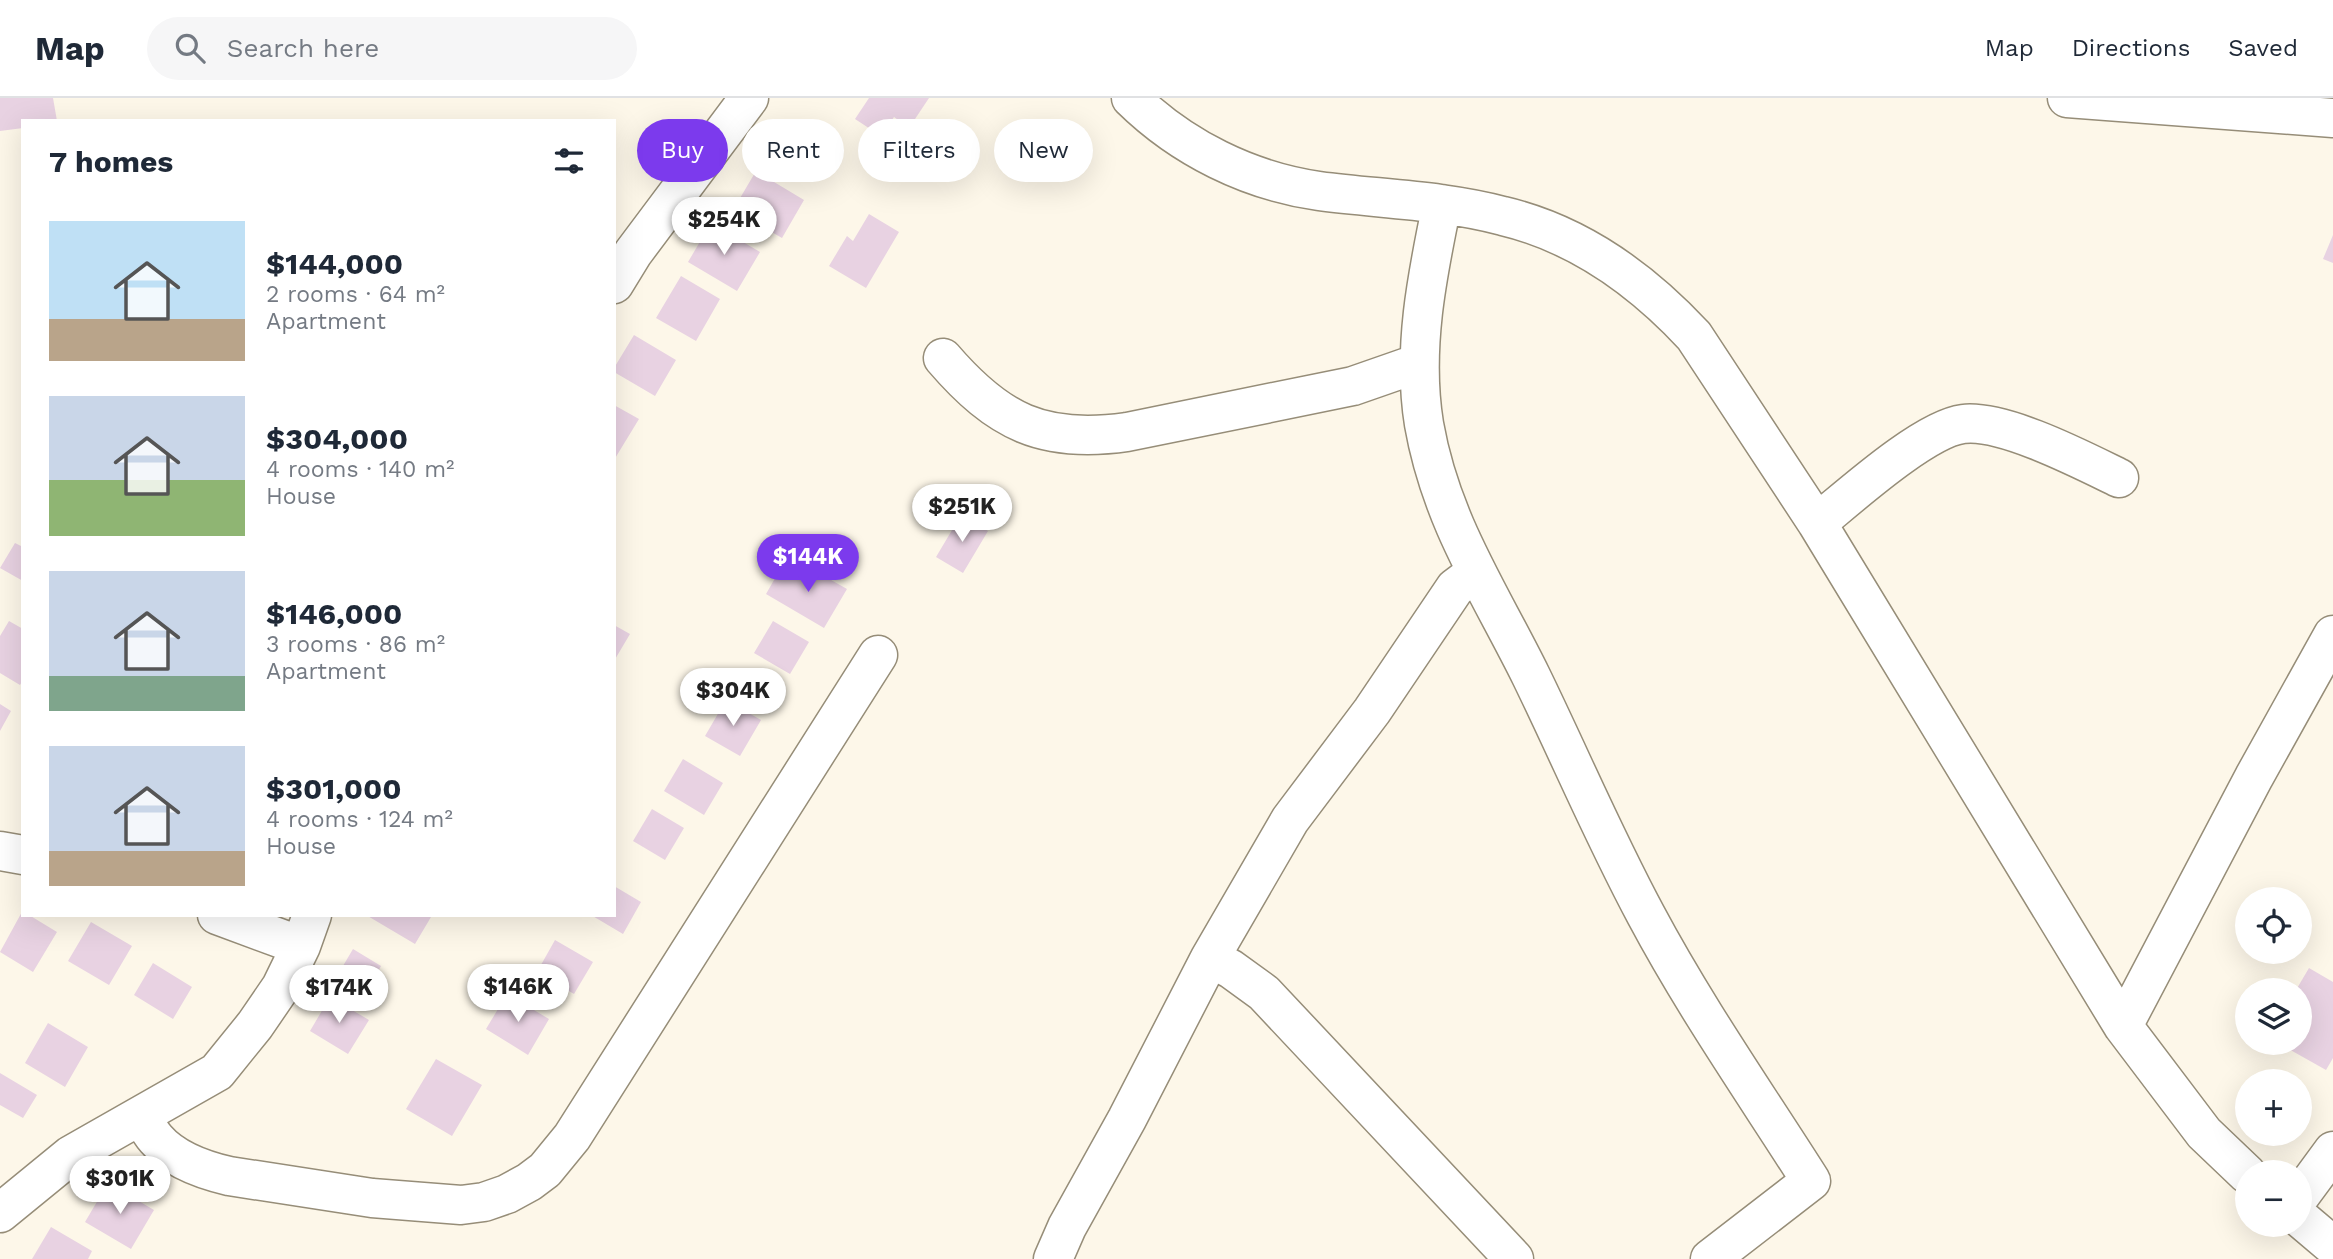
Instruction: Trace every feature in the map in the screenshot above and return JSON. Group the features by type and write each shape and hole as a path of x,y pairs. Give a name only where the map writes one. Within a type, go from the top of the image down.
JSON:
{"street":[{"path":"616,281 749,98"},
{"path":"1131,98 1174,134 1235,167 1275,182 1317,191 1442,204 1496,214 1538,226 1598,256 1650,293 1694,336 1817,523 2123,1026 2204,1133 2235,1163"},
{"path":"2067,98 2333,118"},
{"path":"1442,204 1424,303 1419,363 1424,423 1446,508 1475,573 1538,690 1594,813 1647,917 1675,967 1811,1181 1710,1259"},
{"path":"943,358 972,389 1021,424 1043,431 1097,436 1353,386 1419,363"},
{"path":"1817,523 1897,458 1942,430 1961,424 1997,426 2119,478"},
{"path":"1053,1259 1210,958 1290,820 1372,711 1455,589 1475,573"},
{"path":"2123,1026 2254,777 2333,635"},
{"path":"141,1116 156,1140 170,1152 208,1171 229,1176 372,1198 461,1205 484,1202 529,1182 545,1170 572,1136 878,655"},
{"path":"0,851 21,855"},
{"path":"0,1213 71,1155 217,1072 255,1025 281,987 306,931 228,917"},
{"path":"1210,958 1231,969 1264,993 1514,1259"},
{"path":"2312,1180 2333,1151"},
{"path":"2312,1229 2333,1247"}],"building":[{"path":"0,98 53,98 57,119 21,119 21,128 0,131"},
{"path":"869,98 929,98 915,119 855,119"},
{"path":"750,182 774,182 804,200 782,238 733,210"},
{"path":"869,214 899,232 866,288 829,266 847,236 853,241"},
{"path":"711,223 760,252 737,291 688,262"},
{"path":"2333,235 2333,263 2323,259"},
{"path":"681,276 720,299 696,341 656,318"},
{"path":"634,335 676,360 655,396 616,373 616,365"},
{"path":"616,406 639,419 616,457"},
{"path":"961,515 988,531 963,573 936,557"},
{"path":"15,543 21,546 21,580 0,568"},
{"path":"801,563 847,589 824,628 766,594 778,573 790,580"},
{"path":"9,621 21,628 20,685 0,673 0,636"},
{"path":"773,621 809,642 790,674 754,653"},
{"path":"616,626 630,634 616,658"},
{"path":"726,700 761,720 740,756 705,736"},
{"path":"0,704 11,711 0,731"},
{"path":"683,759 723,783 704,815 664,791"},
{"path":"652,809 684,828 665,860 633,841"},
{"path":"616,887 641,902 623,934 594,917 616,917"},
{"path":"21,914 21,917 32,917 57,932 33,972 0,952"},
{"path":"369,917 431,917 415,944"},
{"path":"91,922 132,946 109,985 68,961"},
{"path":"555,940 593,962 574,994 537,972"},
{"path":"353,949 381,966 369,988 340,971"},
{"path":"153,963 192,987 173,1019 134,995"},
{"path":"2309,968 2333,982 2333,1058 2326,1070 2299,1055 2312,1055 2312,978 2303,978"},
{"path":"507,994 549,1019 528,1055 486,1029"},
{"path":"330,997 369,1020 348,1054 310,1031"},
{"path":"48,1023 88,1047 65,1087 25,1063"},
{"path":"436,1059 482,1085 452,1136 406,1109"},
{"path":"0,1073 37,1095 23,1118 0,1105"},
{"path":"108,1183 154,1210 131,1249 85,1222"},
{"path":"51,1227 92,1251 88,1259 32,1259"}]}
